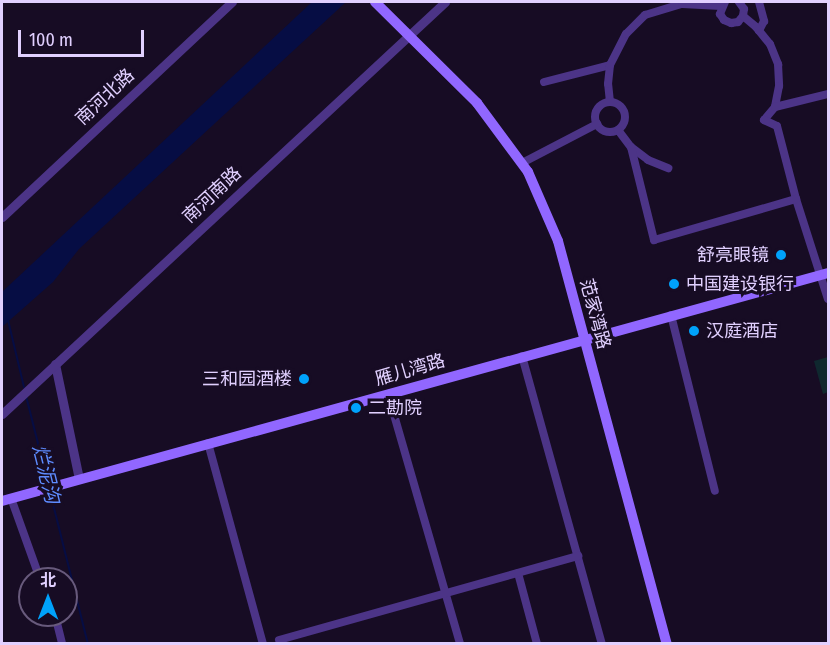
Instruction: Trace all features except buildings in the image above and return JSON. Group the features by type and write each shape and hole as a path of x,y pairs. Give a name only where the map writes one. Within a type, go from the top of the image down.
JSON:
{"main road":[{"name":"范家湾路","path":"375,2 477,103 528,172 558,241 667,644"},
{"name":"雁儿湾路","path":"6,499 825,274"}],"street":[{"name":"南河北路","path":"2,217 232,2"},
{"name":"南河南路","path":"5,410 445,2"},
{"path":"610,102 608,84 610,65 626,34 645,15 682,4 723,4 720,14 727,22 734,23 743,16 744,9 739,2"},
{"path":"759,2 764,21 759,31"},
{"path":"743,16 770,44 777,64 779,86 775,108 764,120 777,126 796,199 825,274 828,299"},
{"path":"544,82 610,65"},
{"path":"775,108 828,94"},
{"path":"610,102 618,105 625,115 624,124 618,130 606,132 597,124 595,115 599,108 610,102"},
{"path":"522,164 597,124"},
{"path":"618,130 631,147 648,160 668,168"},
{"path":"631,147 654,240 796,199"},
{"path":"671,315 715,491"},
{"path":"522,356 602,644"},
{"path":"53,366 75,480"},
{"path":"388,394 460,644"},
{"path":"208,443 263,644"},
{"path":"6,499 35,567"},
{"path":"279,640 578,556"},
{"path":"518,573 537,644"},
{"path":"58,627 62,644"}],"shaded area":[{"path":"312,2 346,2 79,249 53,282 2,327 2,292"},
{"path":"828,357 828,392 823,394 814,361"}],"waterway":[{"name":"烂泥沟","path":"8,320 24,387"},
{"name":"烂泥沟","path":"26,396 48,483"},
{"name":"烂泥沟","path":"50,492 88,644"}],"place":[{"name":"舒亮眼镜","path":"781,255"},
{"name":"中国建设银行","path":"674,284"},
{"name":"汉庭酒店","path":"694,331"},
{"name":"三和园酒楼","path":"304,379"},
{"name":"二勘院","path":"356,408"}]}
